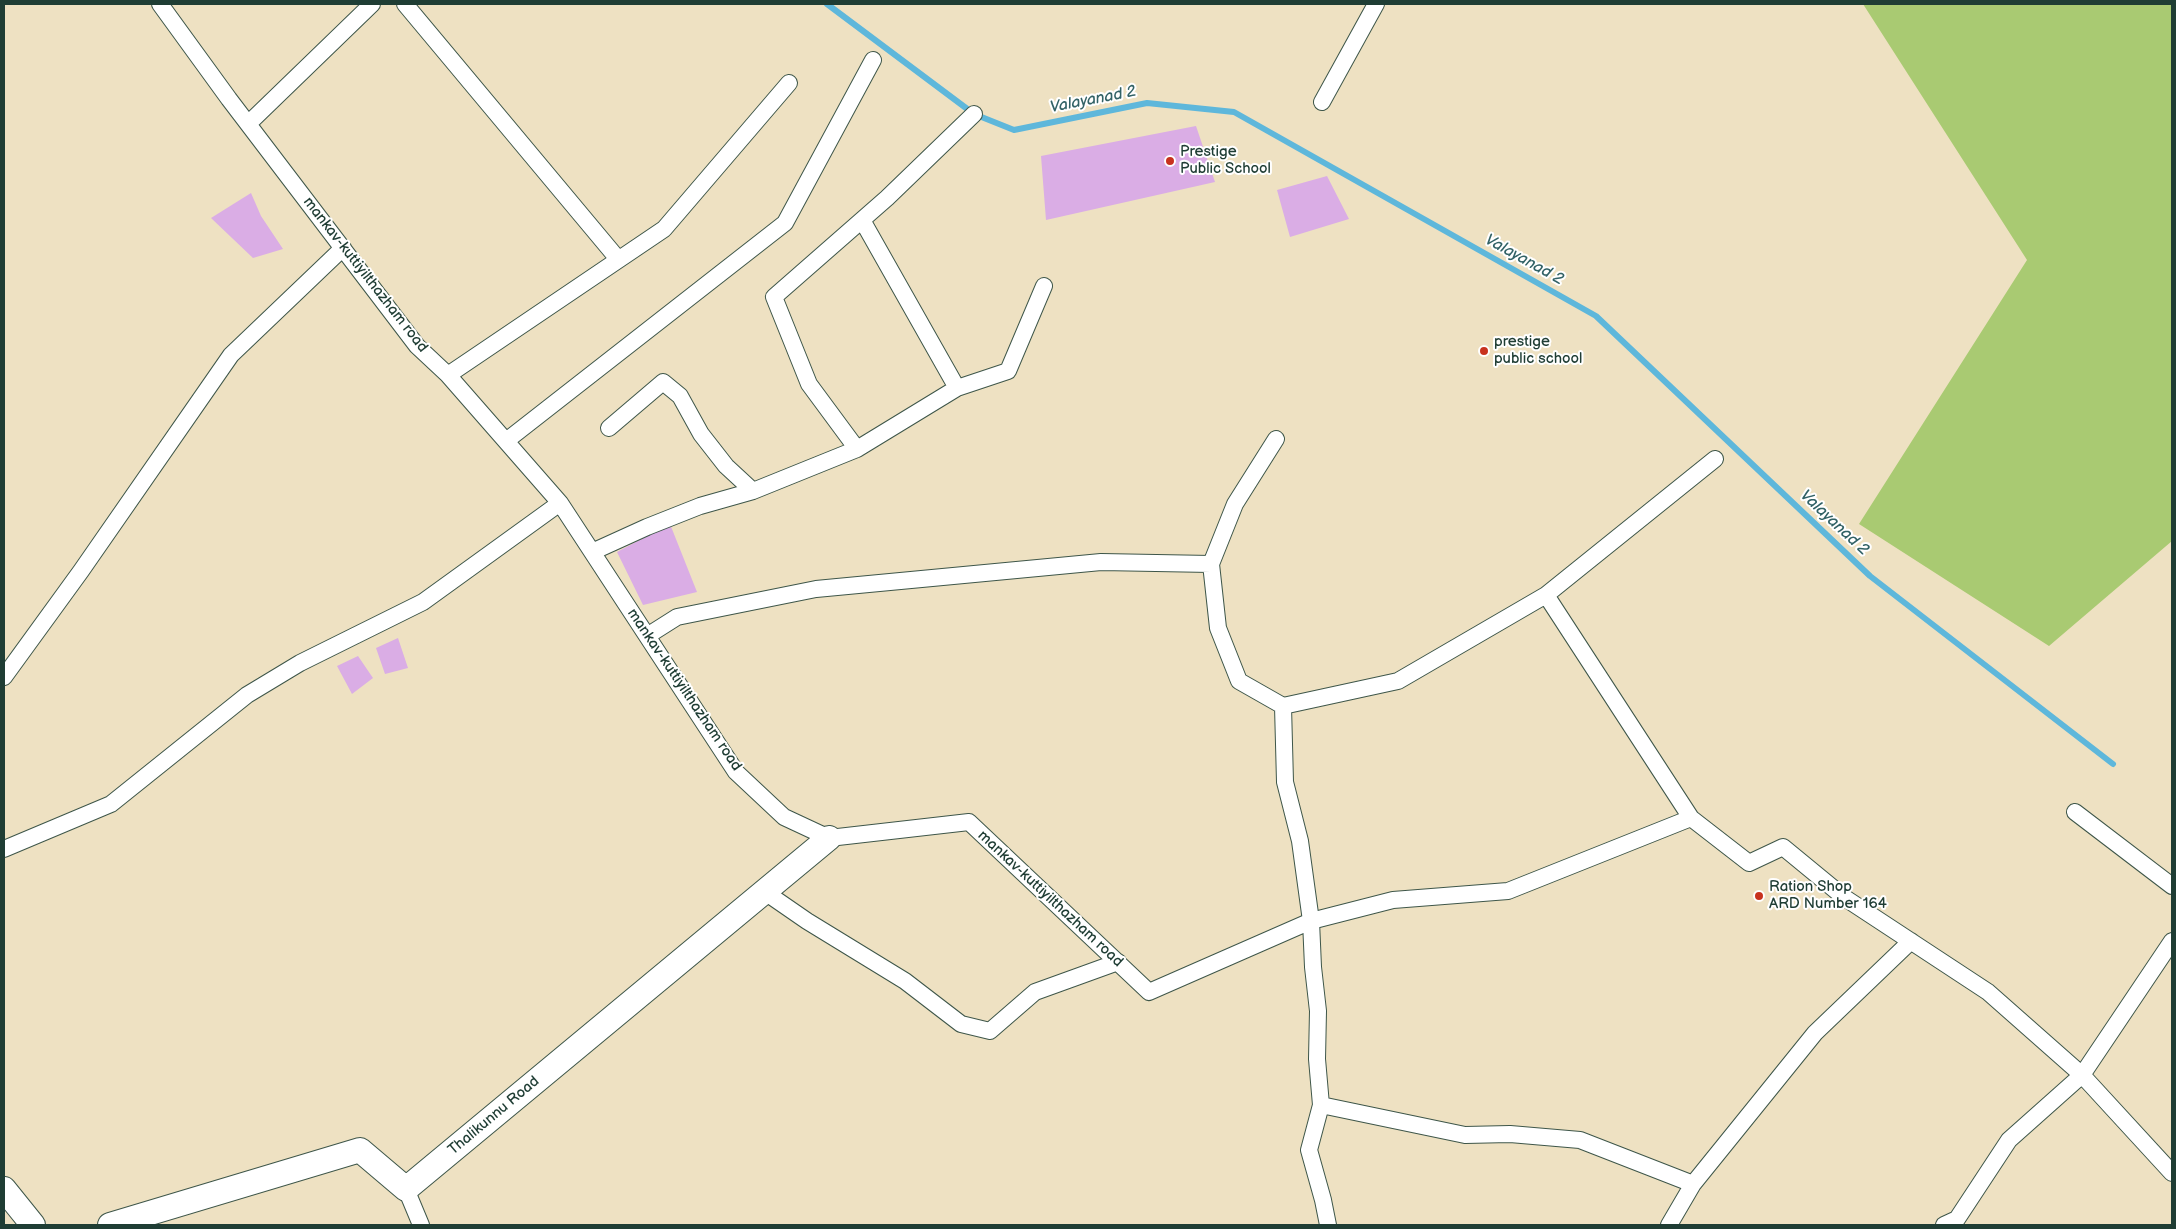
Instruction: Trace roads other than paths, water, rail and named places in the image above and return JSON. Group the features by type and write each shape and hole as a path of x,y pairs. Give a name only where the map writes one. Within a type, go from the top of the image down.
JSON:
{"street":[{"name":"mankav-kuttiyilthazham road","path":"160,4 248,124 417,346 448,375 560,503 736,772 784,817 829,838 969,822 1149,992 1311,921 1393,900 1508,891 1691,818"},
{"path":"248,124 372,4"},
{"path":"405,4 618,259"},
{"path":"1322,102 1376,4"},
{"path":"506,441 784,223 873,60"},
{"path":"448,375 664,229 789,83"},
{"path":"857,449 810,384 774,297 888,198 974,114"},
{"path":"862,220 957,388"},
{"path":"4,677 230,355 343,248"},
{"path":"592,552 700,506 753,491 857,449 957,388 1008,371 1044,286"},
{"path":"609,428 663,382 680,396 701,434 726,466 753,491"},
{"path":"1276,439 1235,504 1212,564 1218,628 1239,681 1283,706 1398,681 1546,595 1715,460"},
{"path":"4,849 111,804 247,695 300,663 423,602 560,503"},
{"path":"647,636 677,617 816,589 1101,562 1212,564"},
{"path":"1546,595 1691,818 1749,863 1783,847 1845,898 1988,992 2082,1075 2172,1173"},
{"path":"1283,706 1285,782 1300,841 1311,921 1313,967 1318,1011 1317,1058 1321,1105 1309,1150 1328,1225"},
{"path":"2075,812 2172,886"},
{"name":"Thalikunnu Road","path":"406,1189 829,838"},
{"path":"765,892 806,921 905,982 961,1024 990,1031 1035,992 1118,962"},
{"path":"1669,1225 1693,1184 1816,1033 1911,941"},
{"path":"1944,1225 1957,1219 2008,1140 2082,1075 2172,941"},
{"path":"1321,1105 1465,1135 1510,1134 1580,1140 1693,1184"},
{"path":"110,1225 360,1150 406,1189 421,1225"},
{"path":"4,1189 33,1225"}],"waterway":[{"name":"Valayanad 2","path":"827,4 974,114 1014,130 1147,103 1234,112 1596,316 1870,576 2113,764"}],"place":[{"name":"Prestige Public School","path":"1170,161"},
{"name":"prestige public school","path":"1484,351"},
{"name":"Ration Shop ARD Number 164","path":"1759,896"}]}
